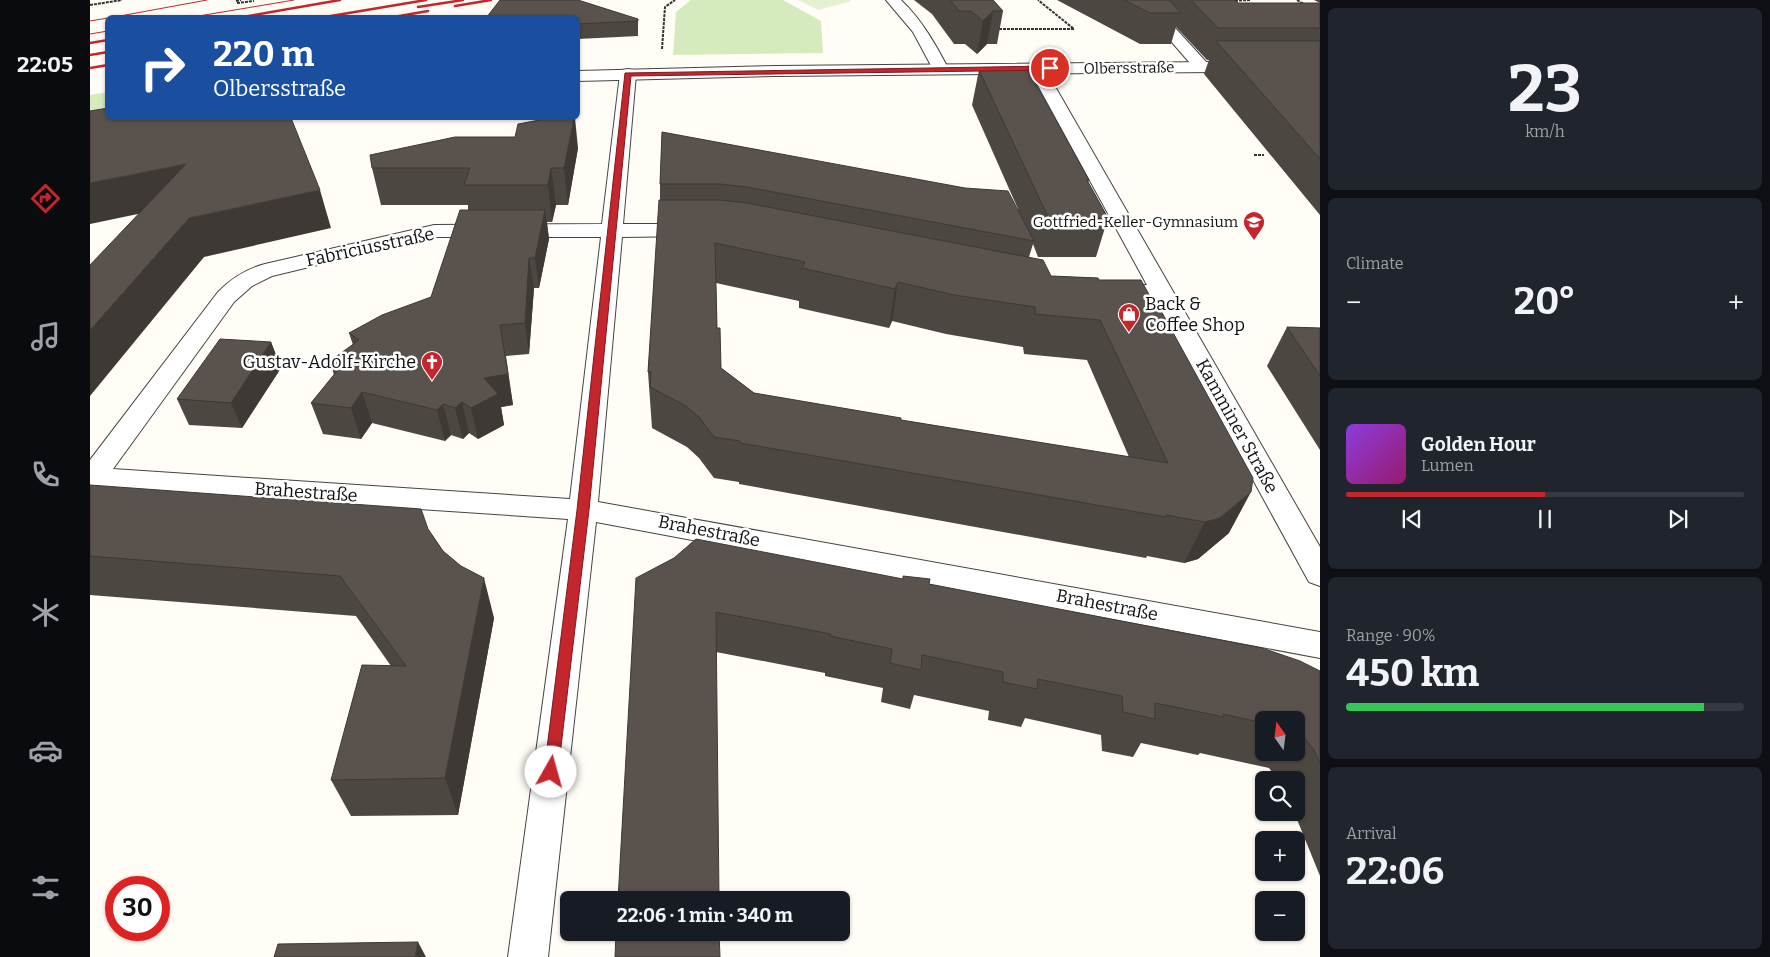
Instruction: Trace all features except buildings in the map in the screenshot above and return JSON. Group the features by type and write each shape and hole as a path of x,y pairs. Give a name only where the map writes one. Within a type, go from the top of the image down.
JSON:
{"street":[{"path":"893,0 910,16 925,37 941,70"},
{"path":"1136,0 1162,21 1202,67"},
{"name":"Olbersstraße","path":"580,76 1320,66"},
{"name":"Kamminer Straße","path":"1036,69 1320,574"},
{"path":"528,957 583,510 628,74"},
{"name":"Fabriciusstraße","path":"91,477 226,297 241,282 252,276 265,271 434,231 711,230"},
{"path":"1090,292 1163,292"},
{"name":"Brahestraße","path":"91,477 583,510 649,520 1320,645"}],"path":[{"path":"90,5 122,0"},
{"path":"236,2 241,0"},
{"path":"236,2 253,0 256,4"},
{"path":"662,50 665,7 675,0"},
{"path":"995,29 1074,29 1038,0"},
{"path":"1227,1 1250,0"},
{"path":"1297,0 1305,5"},
{"path":"1254,155 1264,155"}],"green space":[{"path":"691,0 783,0 821,21 823,53 673,55 676,12"},
{"path":"798,0 849,0 852,1 818,10"},
{"path":"105,92 105,113 90,116 90,95"}],"tram line":[{"path":"125,15 207,0"},
{"path":"205,15 294,0"},
{"path":"90,21 105,18"},
{"path":"90,34 105,32"}],"railway":[{"path":"254,15 340,0"},
{"path":"337,15 426,0"},
{"path":"418,7 463,0"},
{"path":"455,6 491,0"},
{"path":"405,15 428,11"},
{"path":"90,43 105,40"},
{"path":"90,55 105,52"},
{"path":"90,68 105,66"}],"place":[{"name":"Gottfried-Keller-Gymnasium","path":"1254,241"},
{"name":"Back & Coffee Shop","path":"1129,333"},
{"name":"Gustav-Adolf-Kirche","path":"432,381"}],"route":[{"path":"551,772 583,510 608,252 628,74 1050,68"}]}
